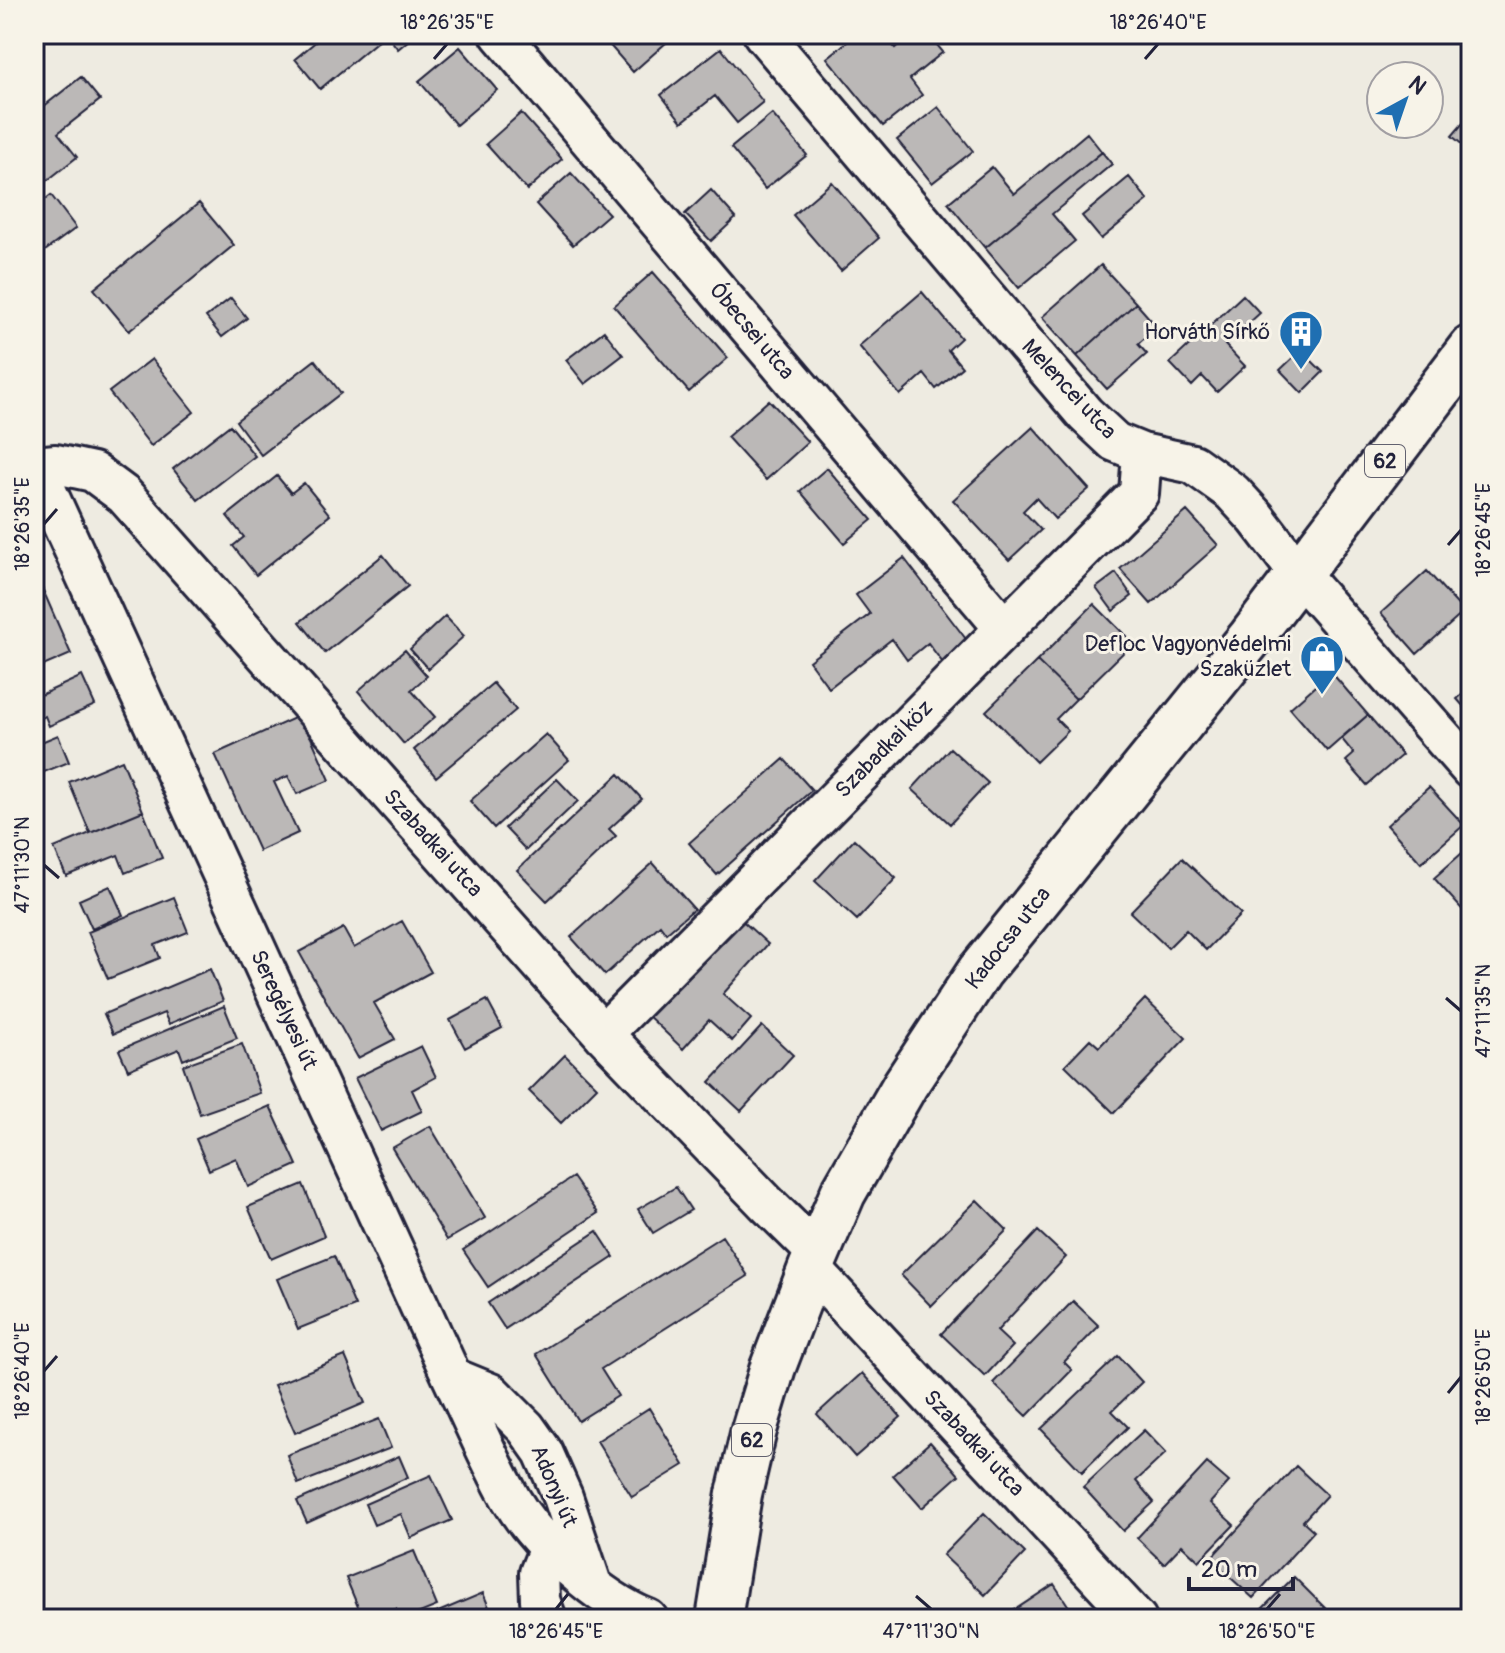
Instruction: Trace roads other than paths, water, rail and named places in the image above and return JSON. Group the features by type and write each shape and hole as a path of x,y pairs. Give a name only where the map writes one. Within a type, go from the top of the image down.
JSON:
{"main road":[{"name":"Kadocsa utca","path":"719,1619 739,1494 773,1367 843,1193 905,1085 980,971 1251,637 1471,348"}],"street":[{"name":"Óbecsei utca","path":"500,34 1004,628"},
{"name":"Melencei utca","path":"763,34 1085,414 1115,442 1142,453 1193,464 1232,492 1299,574 1471,770"},
{"name":"Szabadkai köz","path":"603,1034 1139,493 1142,453"},
{"name":"Szabadkai utca","path":"35,464 56,464 93,472 124,495 603,1034 767,1204 1137,1619"},
{"name":"Seregélyesi út","path":"35,464 452,1377 513,1501 549,1548 593,1587 648,1619"},
{"name":"Adonyi út","path":"452,1377 491,1393 526,1428 543,1452 563,1497 593,1587"},
{"path":"547,1619 540,1600 539,1573 549,1548"}],"place":[{"name":"Horváth Sírkő","path":"1301,371"},
{"name":"Defloc Vagyonvédelmi Szaküzlet","path":"1322,696"}]}
